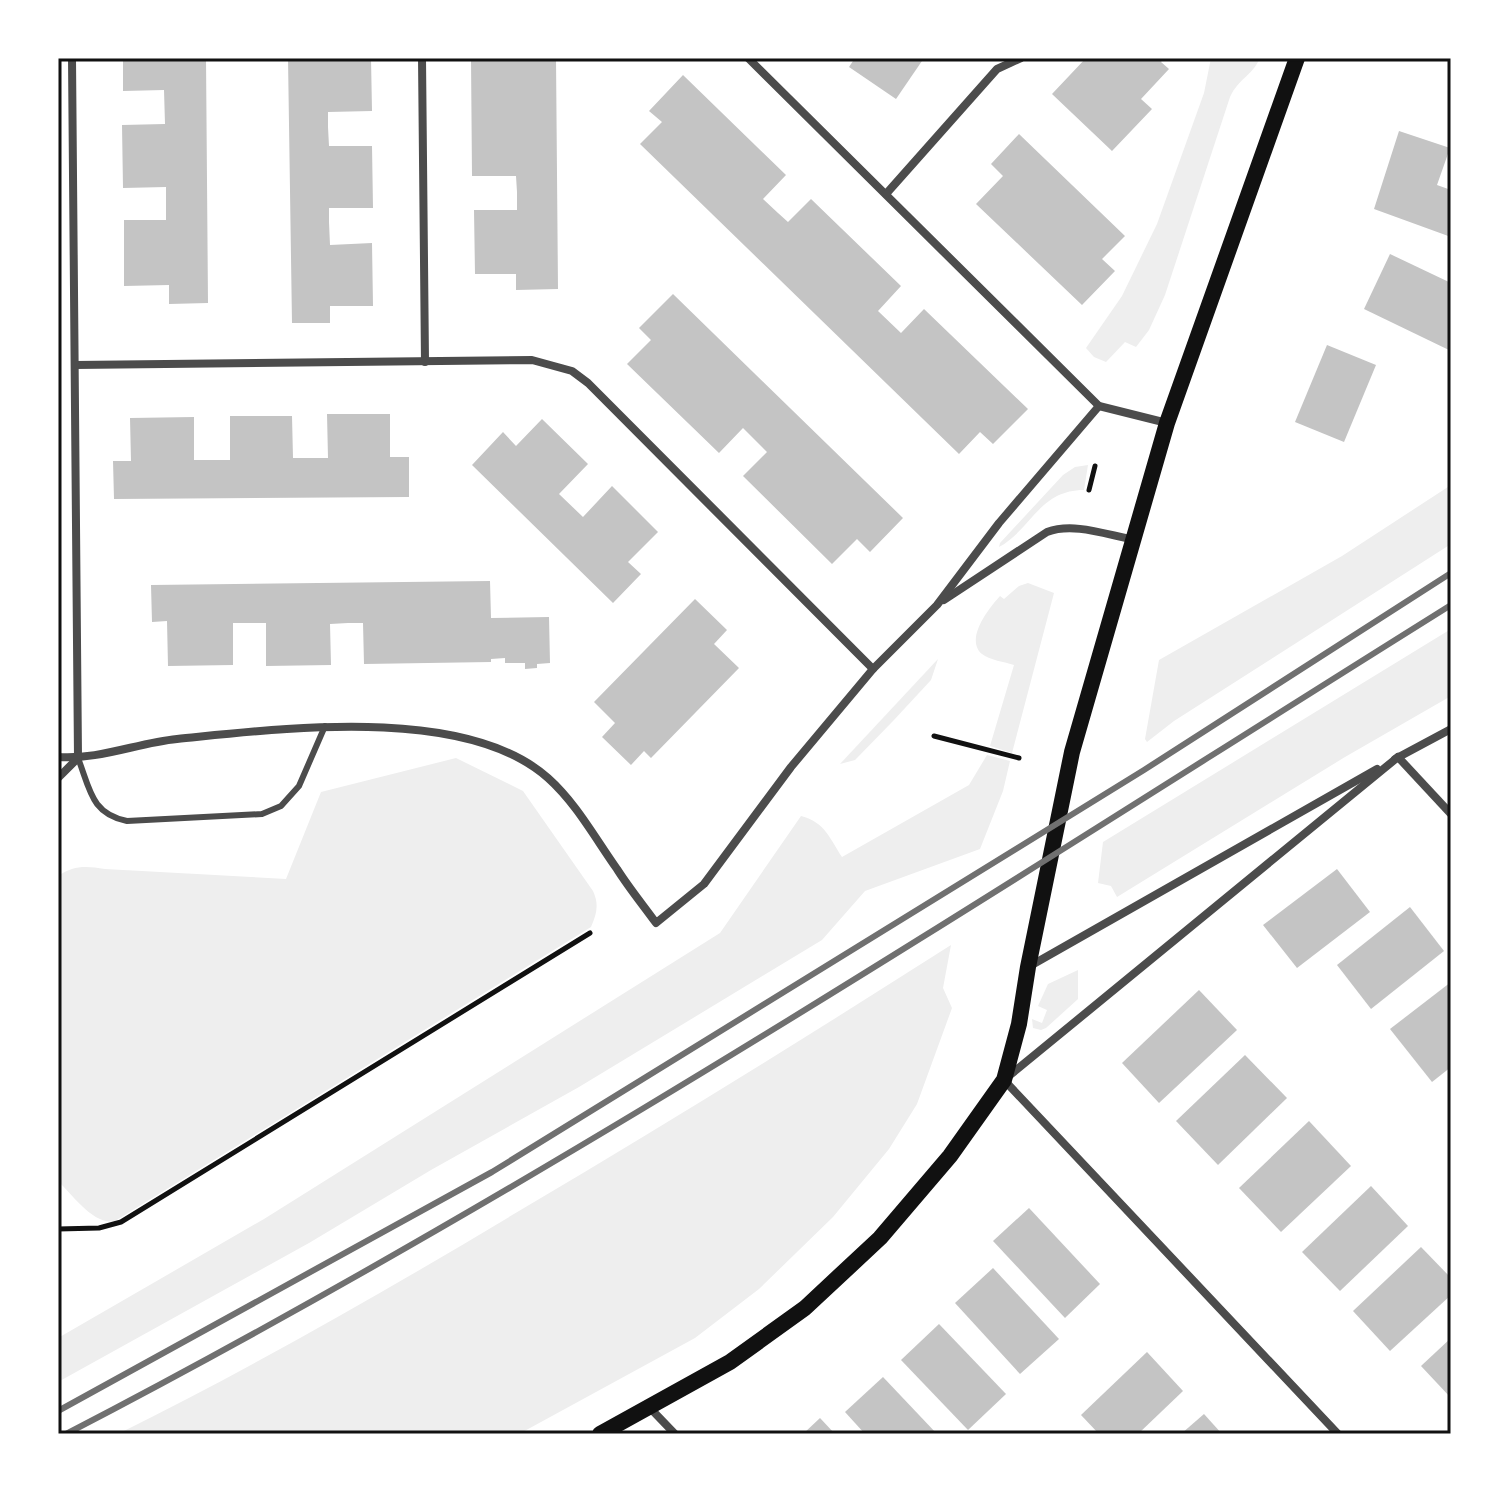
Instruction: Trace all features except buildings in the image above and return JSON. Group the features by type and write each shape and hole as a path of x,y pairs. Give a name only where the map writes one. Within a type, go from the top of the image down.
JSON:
{"main road":[{"path":"600,1434 730,1362 816,1298 880,1238 950,1156 1004,1080 1019,1024 1072,752 1167,423 1297,58"}],"street":[{"path":"58,778 78,758 72,58"},
{"path":"422,58 425,362"},
{"path":"748,58 1099,406 1167,423"},
{"path":"886,194 997,69 1021,58"},
{"path":"75,365 532,360 572,371 588,383 873,669"},
{"path":"58,757 78,758 173,739 325,726 420,731 463,737 512,754 546,777 571,803 656,923 704,884 791,767 873,669 937,605 999,523 1099,406"},
{"path":"937,605 1057,528 1070,527 1135,540"},
{"path":"1028,967 1451,729"},
{"path":"1398,757 1451,814"},
{"path":"1338,1434 1004,1080 1398,757"},
{"path":"650,1408 675,1434"}],"lane":[{"path":"78,758 96,805 110,818 127,821 262,814 281,806 299,786 325,726"}],"path":[{"path":"1089,490 1095,466"},
{"path":"934,736 1019,758"},
{"path":"58,1229 99,1228 121,1222 590,933"}],"shaded area":[{"path":"1211,58 1260,58 1230,97 1165,295 1149,330 1136,347 1125,342 1106,362 1094,357 1086,348 1122,296 1157,224 1204,93"},
{"path":"1088,465 1084,490 1056,496 999,547 1063,475 1075,467"},
{"path":"1451,485 1451,544 1174,721 1147,742 1145,739 1159,660 1342,556"},
{"path":"1028,583 1054,593 1012,753 990,746 1014,665 985,656 977,648 976,640 980,624 1000,596 1004,599 1019,586"},
{"path":"1451,629 1451,696 1117,897 1111,886 1098,883 1103,842"},
{"path":"938,659 931,680 893,721 855,760 840,764"},
{"path":"987,755 1010,761 1003,791 980,849 865,891 822,940 579,1087 309,1243 58,1382 58,1338 264,1219 720,933 801,816 821,827 842,857 969,785"},
{"path":"456,758 523,791 593,891 596,909 591,927 115,1221 99,1219 91,1214 58,1181 58,876 75,868 86,867 286,879 321,792"},
{"path":"951,945 943,988 952,1008 917,1104 889,1149 833,1217 759,1289 695,1338 519,1434 118,1434 272,1353 424,1267 685,1111"},
{"path":"1078,970 1078,999 1046,1028 1033,1028 1032,1019 1042,1023 1047,1010 1038,1006 1048,984"}],"railway":[{"path":"58,1411 492,1172 1144,770 1451,573"},
{"path":"66,1434 244,1339 594,1138 938,927 1451,605"}]}
